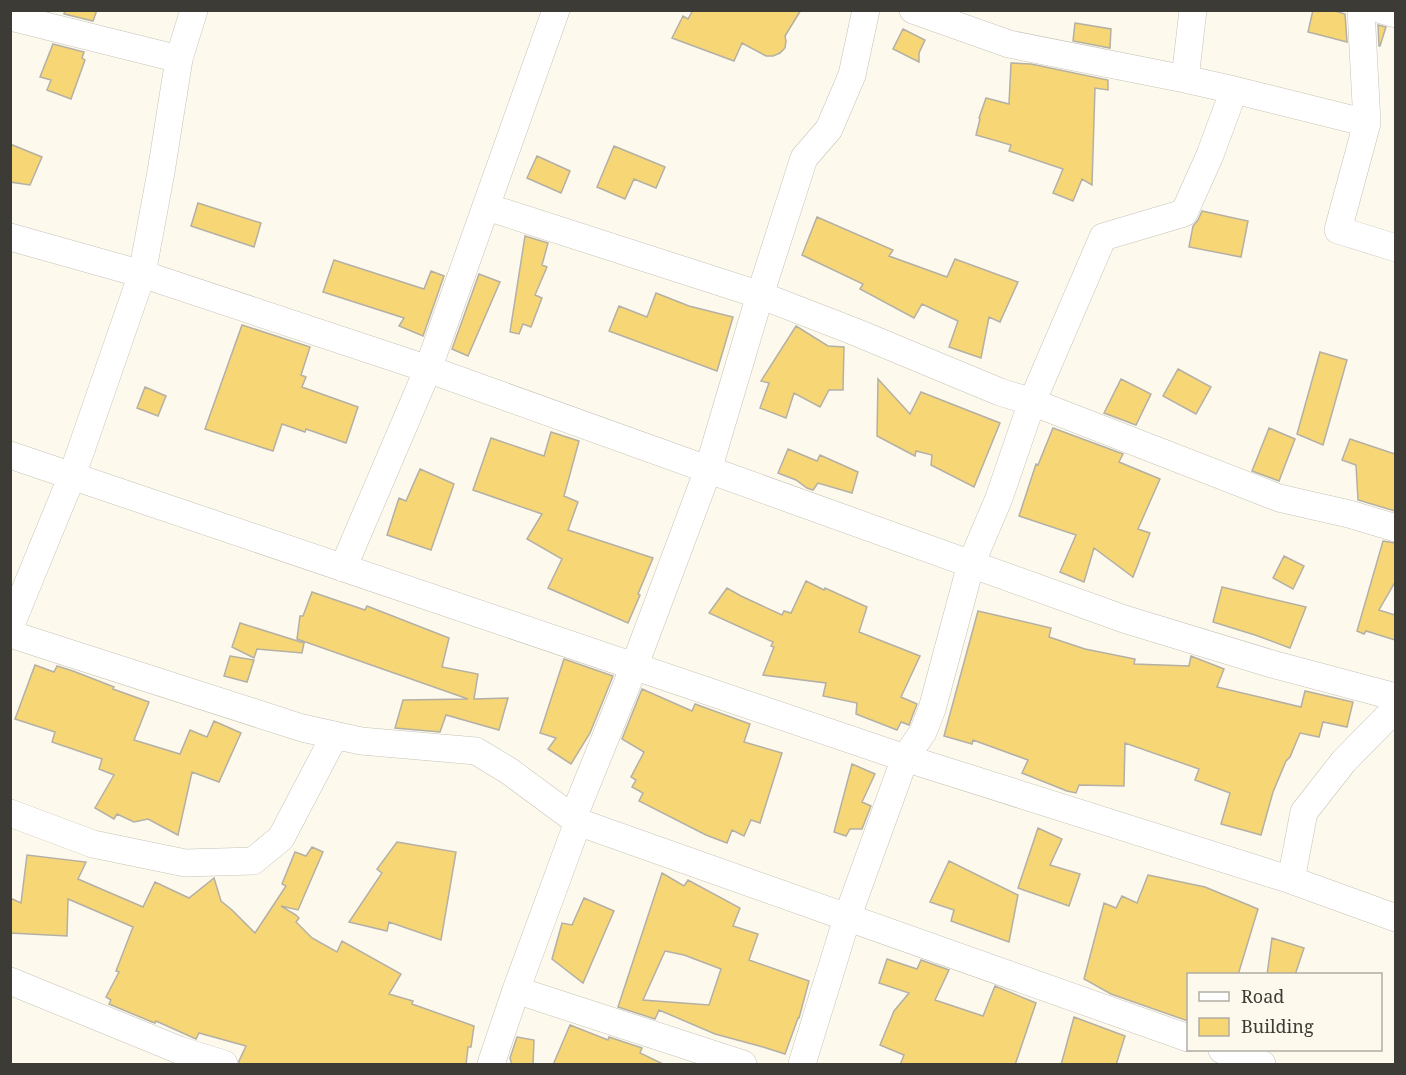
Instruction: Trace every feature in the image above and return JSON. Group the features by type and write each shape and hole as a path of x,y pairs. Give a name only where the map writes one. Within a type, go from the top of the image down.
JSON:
{"street":[{"path":"10,627 72,476 142,274 162,172 179,59 194,10"},
{"path":"343,568 428,369 556,10"},
{"path":"491,1065 575,820 708,470 804,158 829,129 852,75 866,10"},
{"path":"913,10 1009,44 1185,79 1367,123"},
{"path":"1185,79 1193,10"},
{"path":"1361,10 1367,123 1338,230 1395,248"},
{"path":"1382,10 1395,14"},
{"path":"10,16 179,59"},
{"path":"802,1065 847,918 905,759 923,732 932,709 971,564 999,498 1032,402 1103,237 1184,213 1210,155 1234,90"},
{"path":"487,207 760,295 1000,392 1032,402 1279,498 1349,514 1395,528"},
{"path":"10,237 142,274 428,369 1124,619 1272,664 1395,697"},
{"path":"10,455 905,759 1291,880 1395,918"},
{"path":"10,634 302,728 361,741 476,751 509,771 575,820 1187,1038"},
{"path":"1291,880 1304,812 1344,761 1395,708"},
{"path":"10,813 93,844 174,861 185,863 253,861 281,838 335,735"},
{"path":"10,981 176,1057 224,1065"},
{"path":"516,990 743,1065"},
{"path":"1225,1051 1262,1065"}],"building":[{"path":"65,10 97,10 93,21 64,14"},
{"path":"693,10 801,10 785,36 785,48 780,53 766,56 742,43 734,61 672,38 683,16 688,19"},
{"path":"1313,10 1332,10 1345,14 1347,42 1308,32"},
{"path":"1075,23 1111,29 1110,48 1073,41"},
{"path":"1378,25 1386,27 1380,46 1379,46"},
{"path":"903,29 925,40 919,53 919,62 893,49"},
{"path":"53,44 84,52 82,58 85,60 71,99 47,90 51,80 40,77"},
{"path":"1011,63 1031,64 1108,80 1108,90 1095,88 1092,185 1082,179 1073,201 1053,193 1063,169 1009,151 1011,145 976,135 986,98 1009,104"},
{"path":"10,144 42,157 30,185 10,182"},
{"path":"614,146 665,167 656,188 634,179 625,199 597,187"},
{"path":"537,156 570,171 561,193 527,178"},
{"path":"198,203 261,223 254,247 191,226"},
{"path":"1202,211 1248,221 1241,257 1189,247 1193,226"},
{"path":"817,217 893,250 889,256 947,277 955,259 1018,282 1000,322 989,317 981,358 949,347 958,321 922,304 914,318 860,289 863,284 802,255"},
{"path":"525,236 548,243 542,265 547,267 535,295 542,298 531,327 523,324 519,334 510,332"},
{"path":"334,260 424,289 431,271 444,276 423,336 399,326 404,318 323,292"},
{"path":"479,274 500,282 468,356 452,349"},
{"path":"656,293 689,306 733,317 717,371 609,331 619,306 647,317"},
{"path":"242,325 310,347 301,375 306,377 302,387 358,407 346,443 306,429 305,432 282,424 273,451 205,429"},
{"path":"796,326 828,346 844,347 843,390 829,390 820,407 794,393 786,418 760,408 769,383 761,381"},
{"path":"1320,352 1347,360 1323,445 1297,434"},
{"path":"1178,369 1211,387 1196,414 1163,396"},
{"path":"878,379 910,414 921,392 1000,423 974,487 931,465 932,455 916,451 915,456 877,436"},
{"path":"1121,379 1151,394 1136,425 1104,413"},
{"path":"145,387 166,396 158,416 137,408"},
{"path":"1053,428 1123,454 1119,462 1160,479 1138,529 1150,533 1133,577 1094,548 1084,582 1060,572 1076,535 1019,516 1036,464 1038,465"},
{"path":"1269,428 1295,439 1279,481 1252,471"},
{"path":"551,432 579,441 564,496 578,502 568,530 653,558 628,623 548,588 562,559 527,539 542,514 473,490 491,438 544,456"},
{"path":"1350,439 1395,454 1395,511 1358,500 1356,465 1342,460"},
{"path":"788,449 817,461 820,455 858,472 852,493 818,483 813,490 778,473"},
{"path":"420,469 454,484 431,550 387,535 399,498 406,501"},
{"path":"1383,541 1395,543 1395,582 1379,610 1395,615 1395,640 1366,631 1364,634 1357,631"},
{"path":"1284,556 1304,566 1293,589 1273,578"},
{"path":"806,581 867,607 859,632 920,656 901,697 917,704 909,725 901,722 897,730 856,714 857,703 823,696 826,683 763,675 774,647 771,646 773,642 709,613 727,588 782,615 784,611 791,613"},
{"path":"1222,587 1306,607 1290,648 1213,622"},
{"path":"312,592 365,610 367,606 449,638 442,667 478,674 474,699 508,698 499,730 446,715 440,732 395,728 403,700 468,699 297,639 300,616 303,616"},
{"path":"978,611 1051,628 1049,637 1085,649 1135,659 1134,664 1189,666 1191,656 1224,669 1217,687 1301,707 1305,691 1353,702 1347,727 1323,722 1319,737 1300,733 1273,792 1261,835 1221,824 1230,793 1195,780 1199,769 1125,743 1124,786 1079,785 1076,793 1067,791 1022,773 1028,760 973,740 972,744 944,736"},
{"path":"240,623 304,643 302,653 257,649 254,658 232,647"},
{"path":"230,656 254,660 247,682 224,676"},
{"path":"564,659 613,676 590,733 571,764 548,749 556,738 540,733"},
{"path":"35,665 54,672 57,666 73,671 149,702 134,740 180,754 190,730 207,737 214,721 241,733 219,782 192,772 178,835 148,819 134,822 117,814 114,819 95,808 114,775 99,769 102,759 52,742 55,732 15,719"},
{"path":"642,689 692,711 695,704 750,724 744,742 782,753 760,823 751,820 744,836 732,830 727,843 706,835 639,801 643,793 632,787 636,780 631,777 644,752 622,739"},
{"path":"852,764 875,774 862,802 871,806 862,829 850,829 846,836 834,832"},
{"path":"1038,828 1062,839 1050,865 1080,874 1069,906 1018,888"},
{"path":"397,842 456,852 441,940 389,922 387,931 349,922 382,873 377,869"},
{"path":"312,847 323,852 298,910 281,906 299,918 296,922 312,938 337,952 342,941 401,974 389,994 413,1001 412,1004 474,1026 466,1065 239,1065 246,1046 199,1033 196,1039 109,1004 111,1000 106,997 119,972 116,971 133,927 68,899 67,936 10,933 10,898 21,903 27,855 86,862 78,879 143,907 155,882 189,898 214,878 221,901 255,933 286,886 282,884 295,852 306,856"},
{"path":"949,861 1018,895 1009,942 951,921 954,910 930,902"},
{"path":"662,873 684,886 688,880 740,908 733,926 758,934 749,960 809,981 799,1018 785,1054 715,1034 659,1010 655,1019 618,1007","holes":["665,951 684,955 721,969 709,1005 643,1000"]},
{"path":"1148,875 1205,887 1258,909 1239,973 1187,973 1187,1021 1111,994 1084,979 1104,903 1116,908 1122,896 1137,903"},
{"path":"584,898 614,911 583,983 552,959 562,923 572,925"},
{"path":"1272,938 1304,948 1296,973 1267,973"},
{"path":"887,959 917,969 921,960 949,970 935,1000 983,1016 995,986 1036,1003 1015,1065 900,1065 904,1055 880,1045 894,1011 909,993 879,983"},
{"path":"1074,1017 1125,1036 1116,1065 1061,1065"},
{"path":"570,1025 608,1040 609,1037 642,1048 640,1053 665,1065 553,1065"},
{"path":"517,1037 534,1040 533,1065 512,1065 510,1058"}]}
